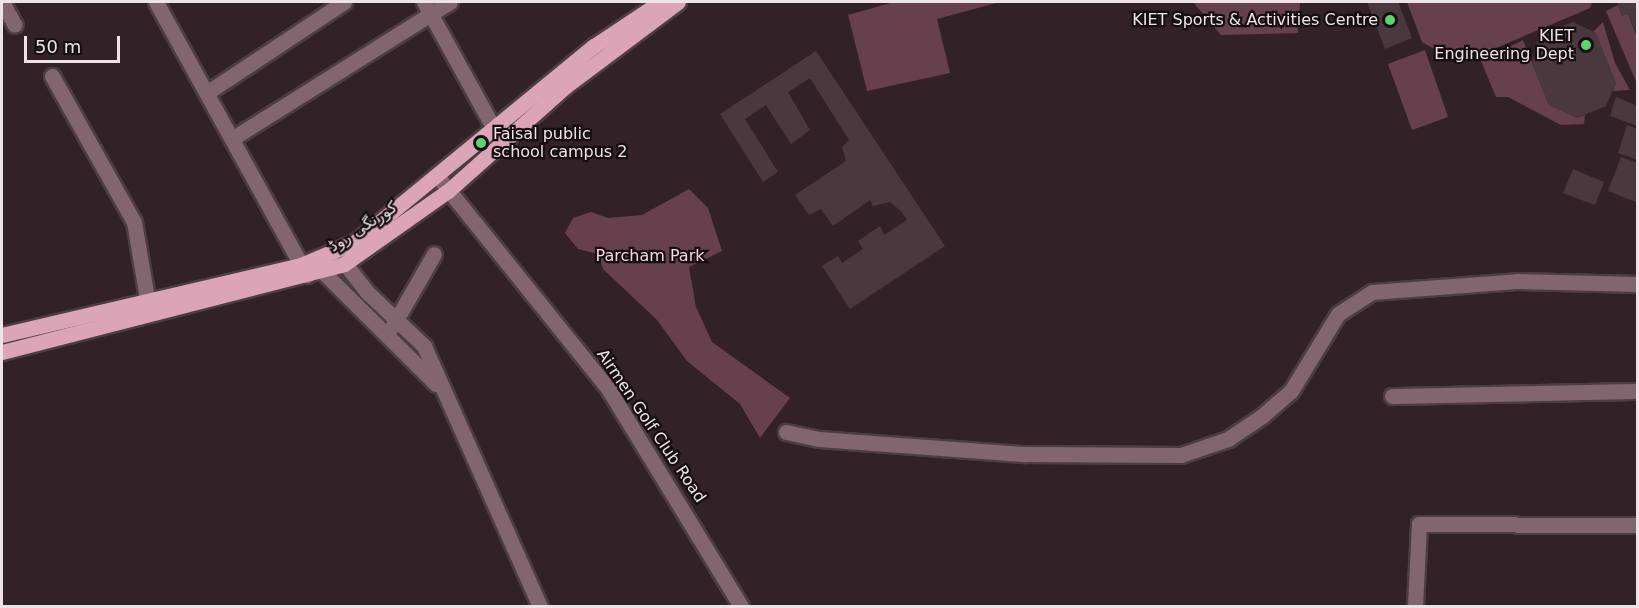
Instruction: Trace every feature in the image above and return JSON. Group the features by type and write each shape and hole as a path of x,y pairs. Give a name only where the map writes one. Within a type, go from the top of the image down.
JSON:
{"main road":[{"name":"کورنگی روڈ","path":"2,352 310,268 335,251 355,242 435,179 594,46 660,2"},
{"name":"کورنگی روڈ","path":"2,335 147,298 310,268 344,264 444,194 566,86 678,2"}],"street":[{"path":"2,2 15,25"},
{"path":"156,2 310,268 393,326"},
{"path":"208,92 344,2"},
{"path":"233,138 427,7 450,2"},
{"path":"427,7 494,129"},
{"path":"52,76 134,222 147,298"},
{"path":"435,179 444,194"},
{"name":"Airmen Golf Club Road","path":"444,194 600,394 730,606"},
{"name":"Airmen Golf Club Road","path":"444,194 609,390 741,606"},
{"path":"335,251 446,395 540,606"},
{"path":"393,326 434,254"},
{"path":"786,432 819,439 1002,453 1181,455 1228,439 1270,410 1291,391 1338,314 1372,292 1517,281 1638,284"},
{"path":"1392,396 1638,391"},
{"path":"1416,606 1419,524 1638,525"}],"green space":[{"path":"894,2 1000,2 937,19 950,73 867,91 848,15"},
{"path":"1193,2 1300,2 1298,33 1221,35"},
{"path":"1407,2 1592,2 1590,8 1482,54 1453,60 1422,42"},
{"path":"1618,5 1622,16 1628,14 1637,37 1637,84 1606,11"},
{"path":"1603,22 1615,63 1630,90 1613,91 1616,83 1593,32"},
{"path":"1523,40 1549,105 1577,118 1585,115 1584,124 1561,125 1508,97 1496,97 1481,61"},
{"path":"1425,50 1448,117 1412,130 1388,64"},
{"name":"Parcham Park","path":"689,189 708,208 722,251 689,267 696,307 712,342 790,398 760,438 740,404 687,361 657,320 603,269 598,254 578,249 565,233 573,218 591,212 608,218 642,215"}],"building":[{"name":"KIET Sports & Activities Centre","path":"1367,2 1398,2 1412,38 1385,49"},
{"path":"1617,2 1638,2 1638,37 1628,14 1622,16"},
{"path":"1573,22 1596,33 1616,83 1606,106 1577,118 1549,105 1532,64 1539,35"},
{"path":"816,51 945,246 850,309 822,266 838,256 842,263 863,249 858,241 880,226 884,235 907,220 901,211 890,202 873,206 870,200 833,226 821,209 809,215 795,195 846,161 842,147 849,140 810,78 788,92 810,130 791,144 766,105 745,119 778,172 763,182 720,114"},
{"path":"1616,97 1638,106 1638,126 1610,116"},
{"path":"1627,125 1638,129 1638,160 1618,153"},
{"path":"1621,157 1638,163 1638,203 1608,191"},
{"path":"1573,169 1604,182 1595,205 1563,193"}],"place":[{"name":"KIET Sports & Activities Centre","path":"1390,20"},
{"name":"KIET Engineering Dept","path":"1586,45"},
{"name":"Faisal public school campus 2","path":"481,143"}]}
